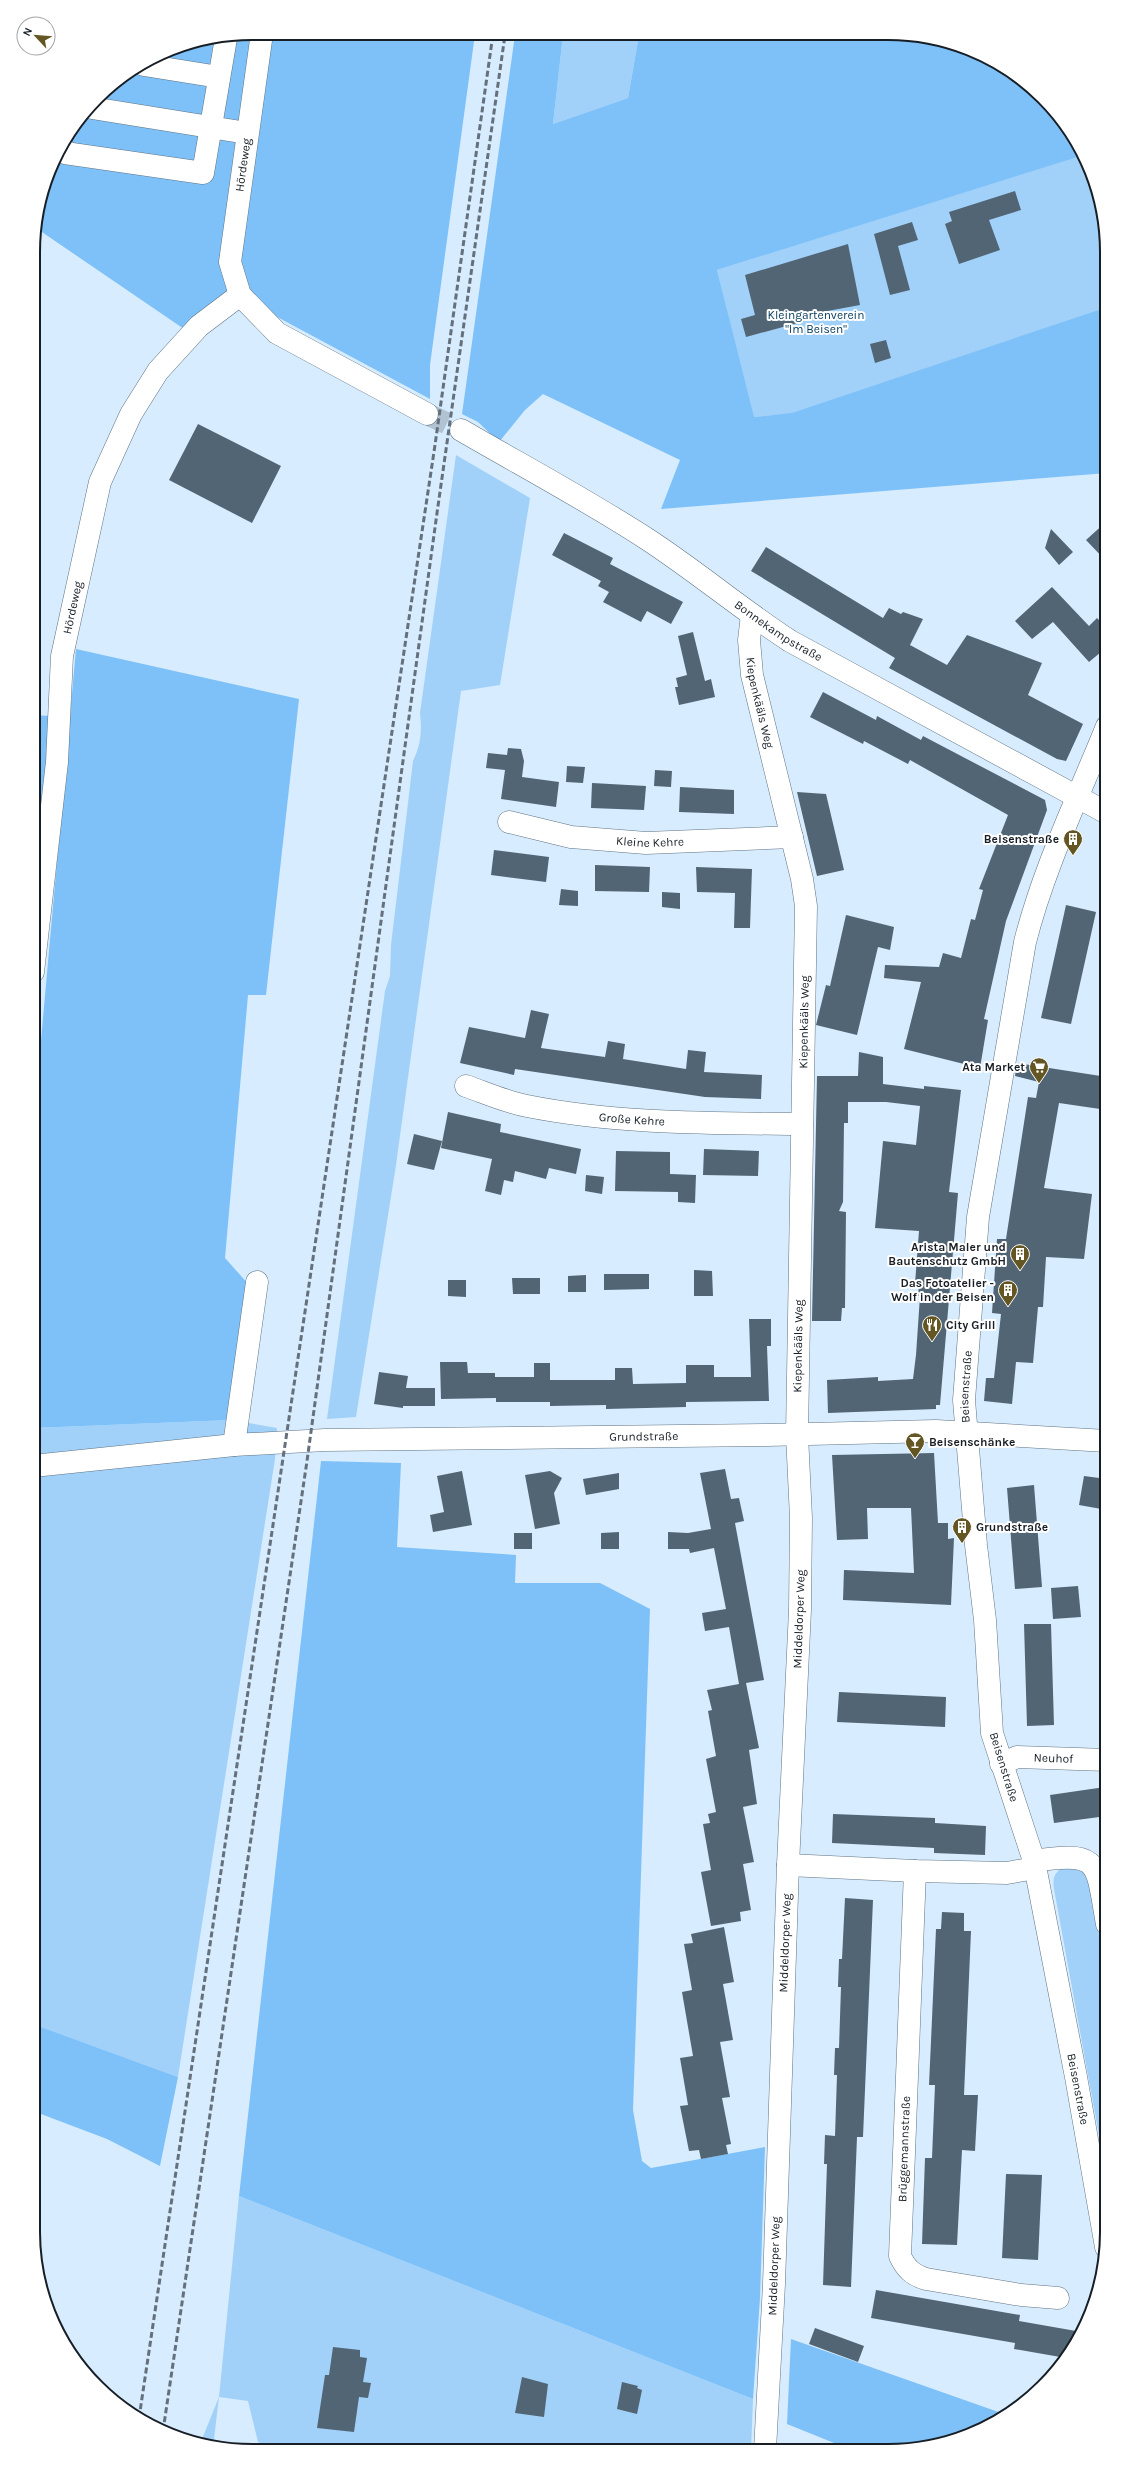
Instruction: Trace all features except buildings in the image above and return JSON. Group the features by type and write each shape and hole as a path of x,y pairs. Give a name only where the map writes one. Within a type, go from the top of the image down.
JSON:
{"street":[{"name":"Hördeweg","path":"261,40 230,262 240,295 277,333 407,405 427,414"},
{"path":"65,152 204,173 225,42"},
{"path":"150,66 219,78"},
{"path":"96,109 212,126 247,133"},
{"name":"Hördeweg","path":"40,911 57,762 62,656 100,482 131,414 158,372 199,326 240,295"},
{"name":"Bonnekampstraße","path":"461,430 636,532 696,572 752,615 790,641 1100,810"},
{"name":"Kiepenkääls Weg","path":"752,615 749,640 752,675 802,879 806,906 797,1435"},
{"name":"Beisenstraße","path":"1100,743 1054,850 1034,909 1011,1013 978,1217 964,1400 968,1433 992,1733 1034,1865 1076,2077 1100,2213"},
{"name":"Kleine Kehre","path":"509,822 571,837 646,843 792,837"},
{"name":"Große Kehre","path":"466,1086 525,1106 582,1115 699,1124 802,1124"},
{"path":"234,1445 257,1282"},
{"name":"Grundstraße","path":"40,1465 234,1445 325,1440 797,1435 936,1431 1100,1441"},
{"name":"Middeldorper Weg","path":"765,2444 788,1865 800,1610 801,1518 797,1435"},
{"name":"Neuhof","path":"1002,1764 1017,1757 1100,1760"},
{"path":"788,1865 915,1871 1008,1873 1066,1856 1086,1860 1093,1866 1098,1875 1100,1886"},
{"name":"Brüggemannstraße","path":"915,1871 900,2256 906,2268 916,2276 926,2279 1021,2295 1058,2298"}],"green space":[{"path":"562,40 638,40 628,98 553,124"},
{"name":"Kleingartenverein \"Im Beisen\"","path":"1077,157 1093,197 1098,224 1100,238 1100,309 791,414 753,417 717,270"},
{"path":"456,455 530,498 500,685 461,691 396,1165 356,1417 327,1419 385,991 390,976 391,945 413,761 418,749 420,738 420,713"},
{"path":"231,1420 277,1428 275,1459 178,2077 40,2027 40,1428"},
{"path":"1065,1866 1079,1869 1089,1880 1100,1940 1100,2141 1054,1889 1053,1881 1059,1870"},
{"path":"239,2196 753,2399 751,2444 262,2444 258,2442 248,2401 219,2397"},
{"path":"219,2397 214,2440 202,2438"}],"shaded area":[{"path":"238,40 474,40 430,365 430,399 251,303 187,331 41,231 47,197 62,158 76,134 102,102 123,84 146,68 184,51 211,44"},
{"path":"514,40 562,40 553,124 628,98 638,40 902,40 929,44 969,56 994,68 1017,84 1047,112 1064,134 1078,157 717,270 754,417 792,413 1100,309 1100,474 661,509 680,460 543,394 525,410 499,442 478,422 462,414"},
{"path":"76,649 299,699 266,995 248,995 225,1258 250,1286 231,1420 40,1428 40,1052"},
{"path":"40,715 50,716 40,850"},
{"path":"321,1461 401,1463 397,1547 516,1555 515,1583 600,1583 650,1609 633,2110 642,2161 651,2168 765,2147 760,2298 753,2399 239,2196"},
{"path":"40,2027 178,2077 160,2166 107,2139 40,2114"},
{"path":"791,2339 999,2412 982,2422 956,2433 929,2440 902,2444 837,2444 787,2424"}],"tunnel":[{"path":"427,414 461,430"}],"railway":[{"path":"140,2412 435,445 492,40"},
{"path":"164,2425 307,1461 437,513 504,40"}],"place":[{"name":"Beisenstraße","path":"1073,856"},
{"name":"Ata Market","path":"1039,1084"},
{"name":"Arista Maler und Bautenschutz GmbH","path":"1020,1271"},
{"name":"Das Fotoatelier - Wolf in der Beisen","path":"1008,1307"},
{"name":"City Grill","path":"932,1342"},
{"name":"Beisenschänke","path":"915,1459"},
{"name":"Grundstraße","path":"962,1544"}]}
